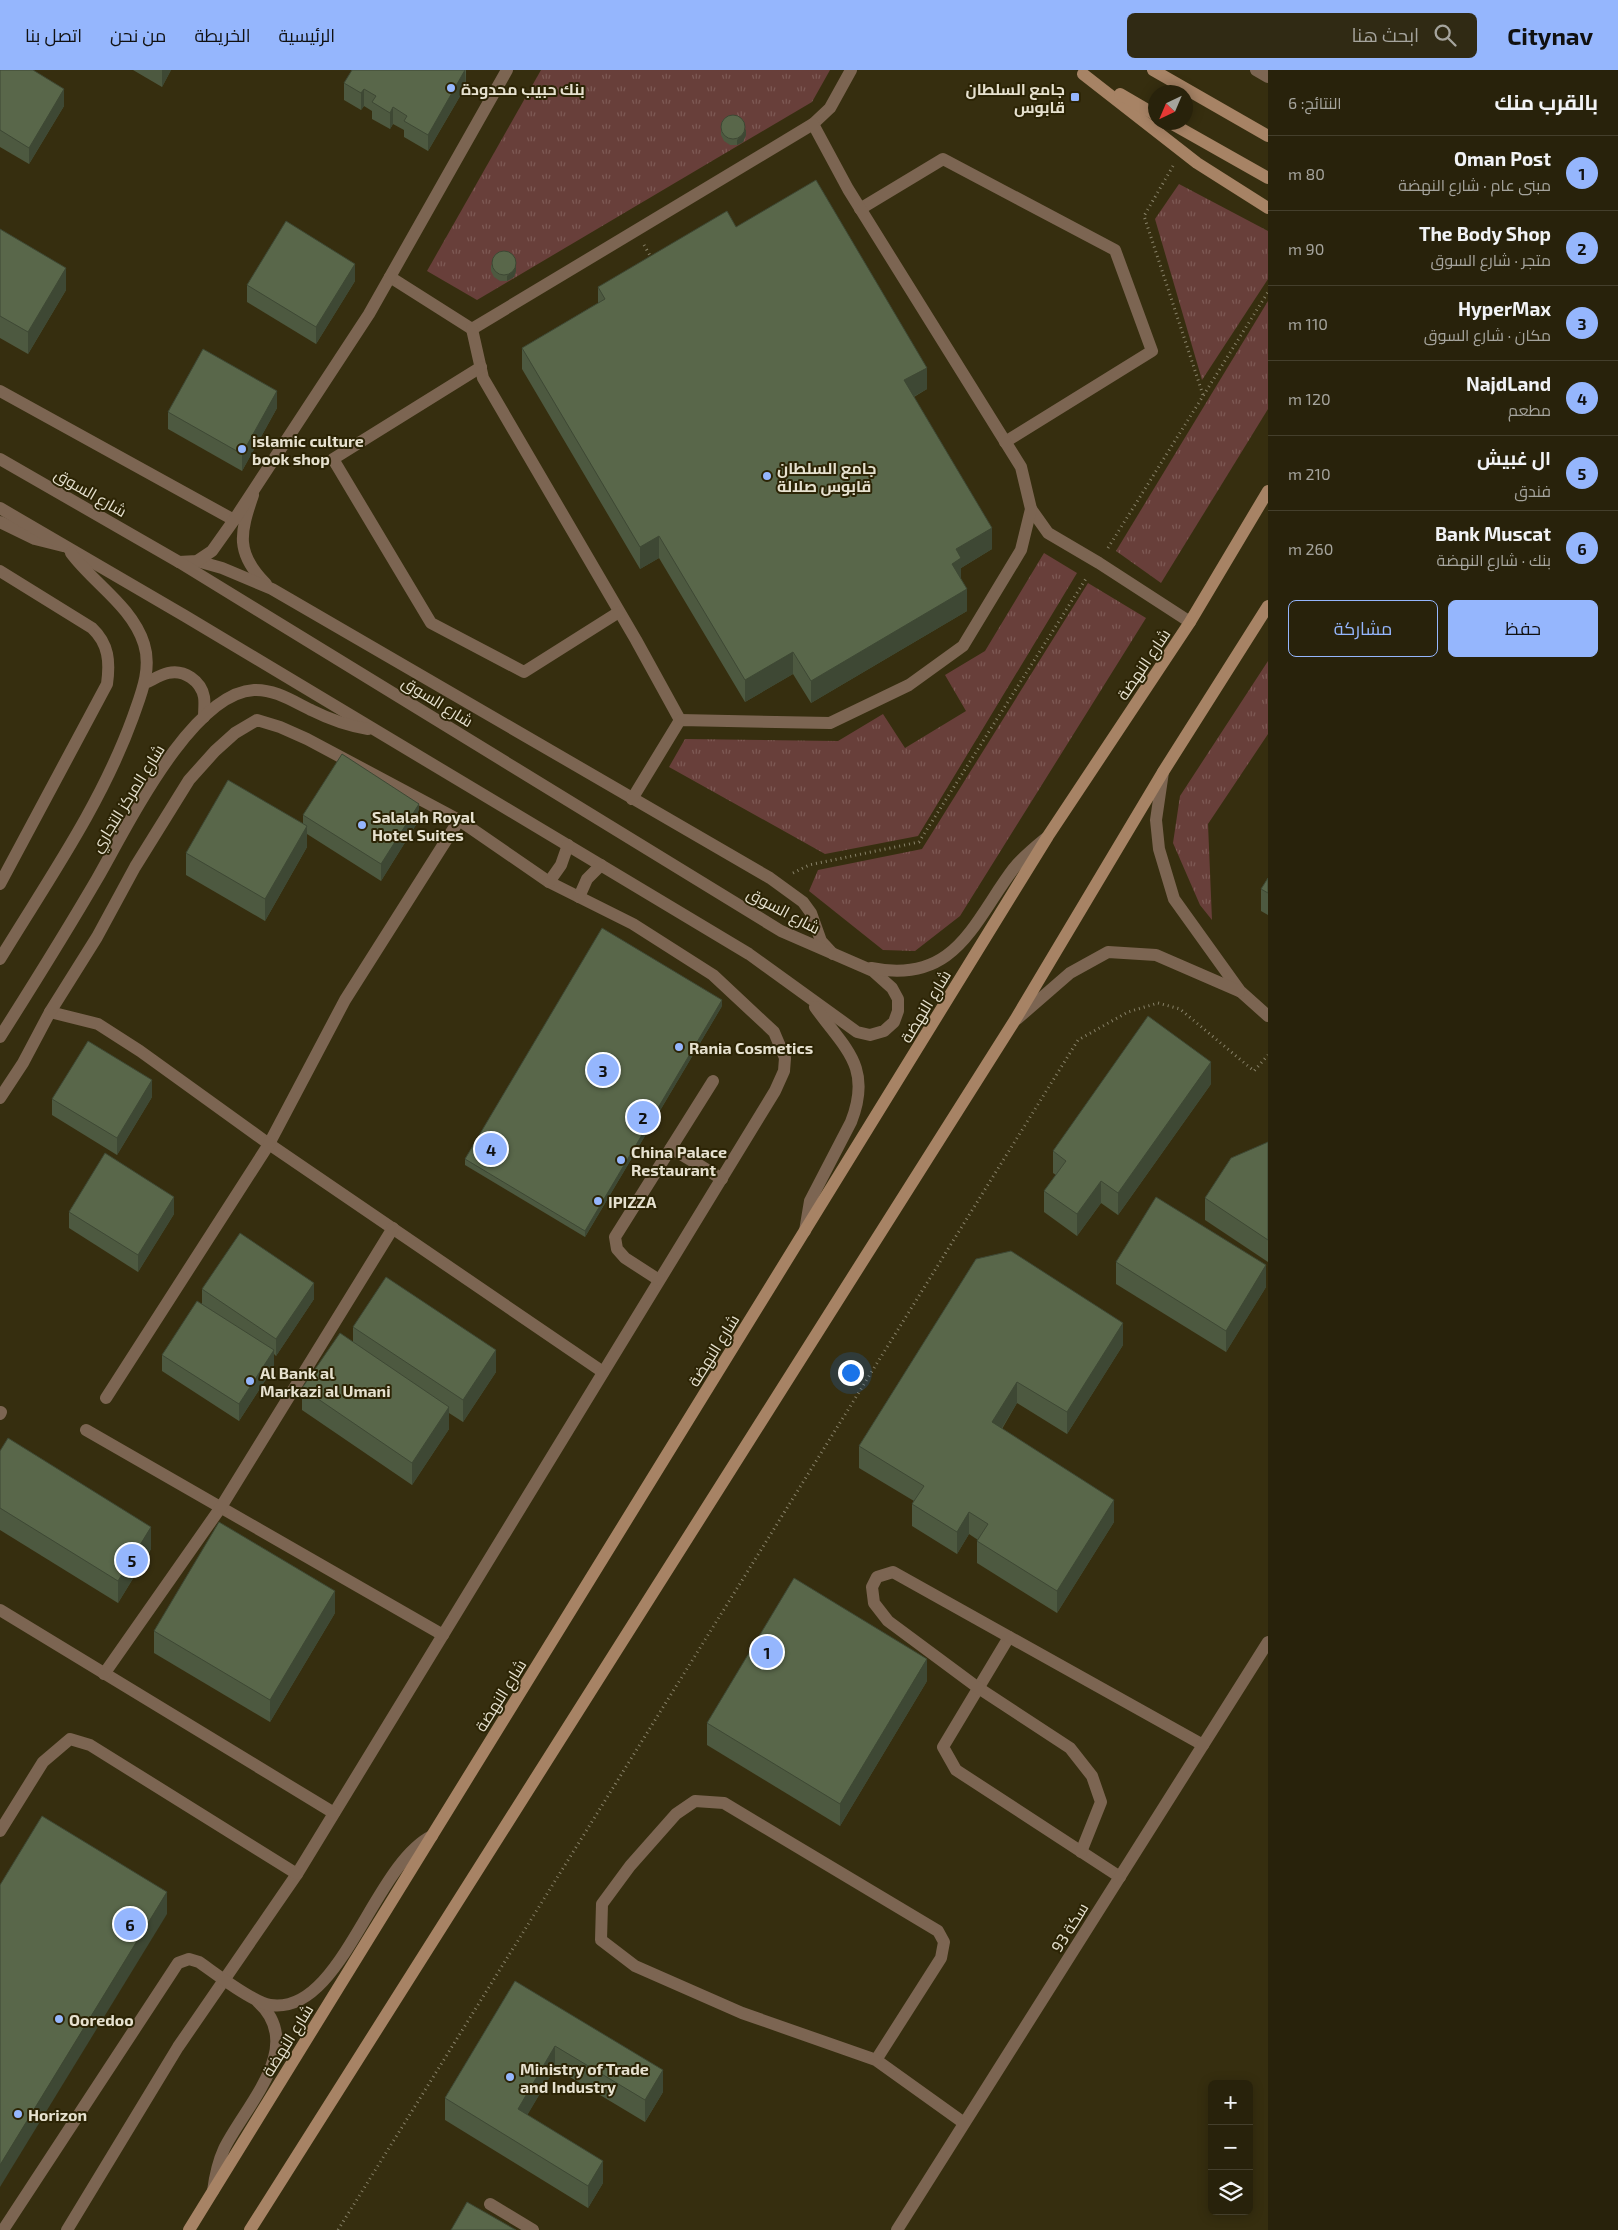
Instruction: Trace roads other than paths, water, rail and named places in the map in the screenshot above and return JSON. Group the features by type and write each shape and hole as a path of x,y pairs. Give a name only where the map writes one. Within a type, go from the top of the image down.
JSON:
{"main road":[{"path":"1153,70 1268,136"},
{"path":"1080,72 1148,110"},
{"path":"1080,72 1197,163 1268,208"},
{"path":"1183,130 1268,178"},
{"name":"شارع النهضة","path":"189,2230 1048,836 1190,622 1268,491"},
{"path":"250,2230 1015,1020 1163,772 1268,606"}],"street":[{"path":"197,561 212,551 234,520 369,314 507,70"},
{"path":"472,328 813,124 830,108 851,70"},
{"path":"1256,70 1268,77"},
{"path":"813,124 860,209 1006,442 1020,467 1031,509 1048,532 1099,562 1190,622"},
{"path":"860,209 943,159 1115,250 1152,351 1006,442"},
{"path":"390,277 472,328 481,367 488,387 620,612 680,720"},
{"path":"481,367 332,460 431,623 524,672 620,612"},
{"path":"0,391 234,520"},
{"name":"شارع السوق","path":"0,459 179,562 781,931 862,966"},
{"path":"254,490 243,525 242,541 247,559 257,575 272,589"},
{"path":"0,508 749,954 857,1032 870,1035 884,1031 894,1022 898,1010 898,999 882,978 862,966"},
{"path":"680,720 830,723 909,685 963,646 1021,550 1031,509"},
{"path":"0,522 35,540 66,547"},
{"name":"شارع المركز التجاري","path":"0,959 79,834 112,768 145,683 146,655 138,630 127,614 77,562 66,547"},
{"path":"179,562 197,561 222,568 272,589 775,882 803,902 812,913 821,941 833,954"},
{"path":"0,571 92,628 100,635 106,645 109,669 107,684 0,884"},
{"path":"145,683 166,673 178,672 187,675 202,690 204,717"},
{"name":"شارع المركز التجاري","path":"0,1037 97,879 136,808 166,762 204,717 220,702 233,695 256,690 286,697 350,726 378,732"},
{"path":"0,1098 23,1063 50,1012 189,780 215,751 236,733 257,720 280,727 307,739 459,820 549,882 633,924 713,975 774,1032 785,1058 784,1071 775,1091 297,1874 178,2047 66,2230"},
{"path":"632,799 680,720"},
{"path":"1163,772 1156,820 1159,849 1174,899 1240,991 1268,1016"},
{"path":"106,1398 269,1144 345,1000 459,820"},
{"path":"862,966 891,972 905,971 919,968 948,955 973,930 1014,868 1025,855 1048,836"},
{"path":"549,882 561,865 568,845"},
{"path":"580,898 587,879 601,865"},
{"path":"1015,1020 1070,973 1108,952 1156,954 1240,991"},
{"path":"804,1233 810,1201 851,1122 856,1109 859,1091 858,1074 851,1055 807,996"},
{"path":"50,1012 98,1024 140,1051 269,1144 604,1372"},
{"path":"659,1280 625,1258 617,1249 615,1237 713,1082"},
{"path":"671,1148 722,1179"},
{"path":"104,1674 220,1507 392,1228"},
{"path":"86,1430 443,1635"},
{"path":"1081,1852 1100,1802 1092,1776 1070,1748 978,1688 888,1621 874,1603 872,1587 876,1578 893,1572 1203,1745"},
{"path":"0,1610 334,1813"},
{"path":"1009,1637 943,1748 956,1770 1120,1877"},
{"name":"سكة 93","path":"898,2230 1268,1642"},
{"path":"0,1831 43,1762 70,1739 90,1745 297,1874"},
{"path":"876,2060 941,1958 944,1942 938,1931 724,1803 695,1802 676,1814 630,1866 602,1904 601,1940 635,1966 742,2013 876,2060 964,2123"},
{"path":"252,1997 270,2005 284,2005 294,2003 315,1990 330,1974 399,1865 421,1841 432,1836"},
{"path":"3,2230 178,1963 189,1959 199,1962 252,1997 268,2011 277,2036 276,2053 269,2072 224,2150 217,2169 213,2190"},
{"path":"490,2204 533,2230"}],"place":[{"name":"بنك حبيب محدودة","path":"451,88"},
{"name":"جامع السلطان قابوس","path":"1075,97"},
{"name":"islamic culture book shop","path":"242,449"},
{"name":"جامع السلطان قابوس صلالة","path":"767,476"},
{"name":"Salalah Royal Hotel Suites","path":"362,825"},
{"name":"Rania Cosmetics","path":"679,1047"},
{"name":"HyperMax","path":"603,1070"},
{"name":"The Body Shop","path":"643,1117"},
{"name":"NajdLand","path":"491,1149"},
{"name":"China Palace Restaurant","path":"621,1160"},
{"name":"IPIZZA","path":"598,1201"},
{"name":"Al Bank al Markazi al Umani","path":"250,1381"},
{"name":"ال غبيش","path":"132,1560"},
{"name":"Oman Post","path":"767,1652"},
{"name":"Bank Muscat","path":"130,1924"},
{"name":"Ooredoo","path":"59,2019"},
{"name":"Ministry of Trade and Industry","path":"510,2077"},
{"name":"Horizon","path":"18,2114"}]}
